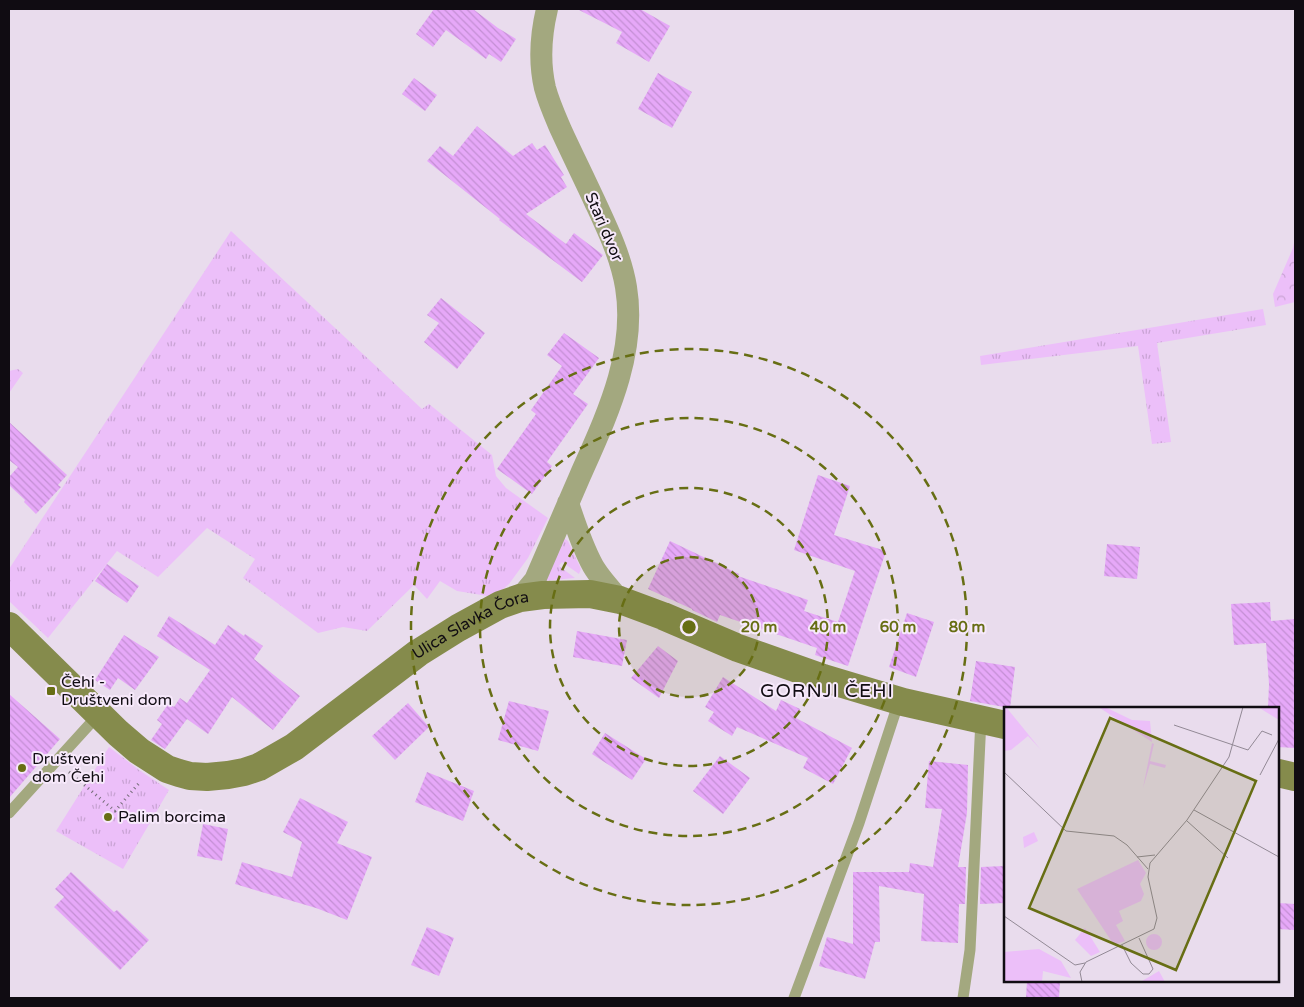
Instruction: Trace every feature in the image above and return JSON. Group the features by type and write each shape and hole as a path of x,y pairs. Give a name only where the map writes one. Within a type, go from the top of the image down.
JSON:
{"street":[{"name":"Stari dvor","path":"520,598 535,580 608,414 626,345 628,316 626,288 619,255 557,120 545,86 542,68 542,44 543,26 547,9"},
{"path":"568,503 593,567 620,600"},
{"name":"Ulica Slavka Čora","path":"11,634 139,751 167,769 190,776 228,775 259,767 294,747 418,653 476,617 500,605 520,598 550,595 590,594 620,600 738,648 823,678 899,701 993,722"},
{"path":"1279,774 1295,777"}],"lane":[{"path":"794,998 859,824 899,701"},
{"path":"9,813 99,714"},
{"path":"963,998 970,950 993,722"}],"path":[{"path":"56,761 115,811 156,762"}],"green space":[{"path":"231,231 422,409 429,404 492,455 496,476 506,488 548,518 528,558 509,584 494,597 457,591 440,581 427,599 414,585 367,631 343,627 318,633 243,578 255,559 207,528 158,577 117,551 48,638 9,601 9,569"},
{"path":"1295,237 1295,302 1275,307 1273,294 1293,248"},
{"path":"1263,309 1266,325 1157,343 1171,442 1152,444 1138,346 981,365 980,356"},
{"path":"18,369 23,373 9,393 9,371"},
{"path":"559,539 568,541 581,569 579,574 562,562 559,566 575,578 542,581"},
{"path":"109,747 169,790 123,869 56,831"}],"building":[{"path":"434,9 473,9 516,39 501,62 489,54 486,59 446,30 433,47 416,34"},
{"path":"577,9 640,9 670,26 649,62 616,43 622,32"},
{"path":"658,73 692,92 672,128 638,109"},
{"path":"414,78 437,95 425,111 402,94"},
{"path":"477,126 513,156 532,143 537,150 545,145 564,175 561,177 567,187 526,214 566,244 574,233 603,255 582,282 499,220 427,161 440,146 453,156"},
{"path":"441,298 485,333 457,369 424,342 439,323 427,315"},
{"path":"564,333 599,358 573,394 588,404 547,462 552,466 532,494 497,469 536,414 531,410 562,366 547,355"},
{"path":"9,422 67,475 58,485 61,487 36,514 9,485 9,477 18,467 9,460"},
{"path":"818,475 850,486 834,535 886,551 848,666 815,655 817,648 720,615 717,622 648,589 670,541 739,574 738,576 808,600 804,611 838,622 855,571 794,550"},
{"path":"1107,544 1140,547 1137,579 1104,576"},
{"path":"107,564 139,586 127,603 95,581"},
{"path":"1270,602 1271,621 1295,619 1295,748 1279,747 1279,707 1268,707 1269,684 1266,643 1234,645 1231,604"},
{"path":"907,613 934,622 916,677 889,667"},
{"path":"169,616 215,645 228,625 263,646 254,659 300,696 273,730 232,697 208,734 187,719 165,749 151,740 162,724 157,720 169,703 174,707 180,698 187,703 210,670 157,636"},
{"path":"577,631 627,640 622,666 573,657"},
{"path":"124,635 159,657 135,690 118,678 110,690 95,680"},
{"path":"658,646 678,661 659,698 631,678"},
{"path":"976,661 1015,667 1010,707 970,701"},
{"path":"723,677 776,711 781,700 800,709 796,718 852,748 833,784 803,768 808,758 737,727 732,736 708,721 714,712 705,707"},
{"name":"Društveni dom Čehi","path":"9,694 60,739 9,798"},
{"path":"509,701 549,711 538,751 498,740"},
{"path":"408,703 429,727 395,760 372,736"},
{"path":"605,733 646,759 632,780 592,754"},
{"path":"720,756 750,778 723,814 693,791"},
{"path":"929,761 968,765 967,813 958,867 966,867 965,904 959,904 958,943 921,941 924,894 879,886 880,942 875,942 865,979 819,966 827,937 853,944 853,872 909,872 910,863 933,867 942,809 925,808"},
{"path":"427,772 474,791 463,821 415,802"},
{"path":"300,798 348,822 337,843 372,857 347,920 316,908 235,884 242,862 292,877 302,842 283,832"},
{"path":"203,824 228,829 222,861 197,856"},
{"path":"1004,866 1004,903 980,904 981,867"},
{"path":"71,872 114,912 117,910 149,940 120,970 54,907 64,897 55,889"},
{"path":"1279,903 1295,904 1295,930 1279,929"},
{"path":"427,927 454,938 439,976 411,965"},
{"path":"1027,982 1060,982 1059,998 1026,998"}],"place":[{"name":"Čehi - Društveni dom","path":"51,691"},
{"name":"Društveni dom Čehi","path":"22,768"},
{"name":"Palim borcima","path":"108,817"}],"district":[{"name":"GORNJI ČEHI","path":"827,691"}]}
